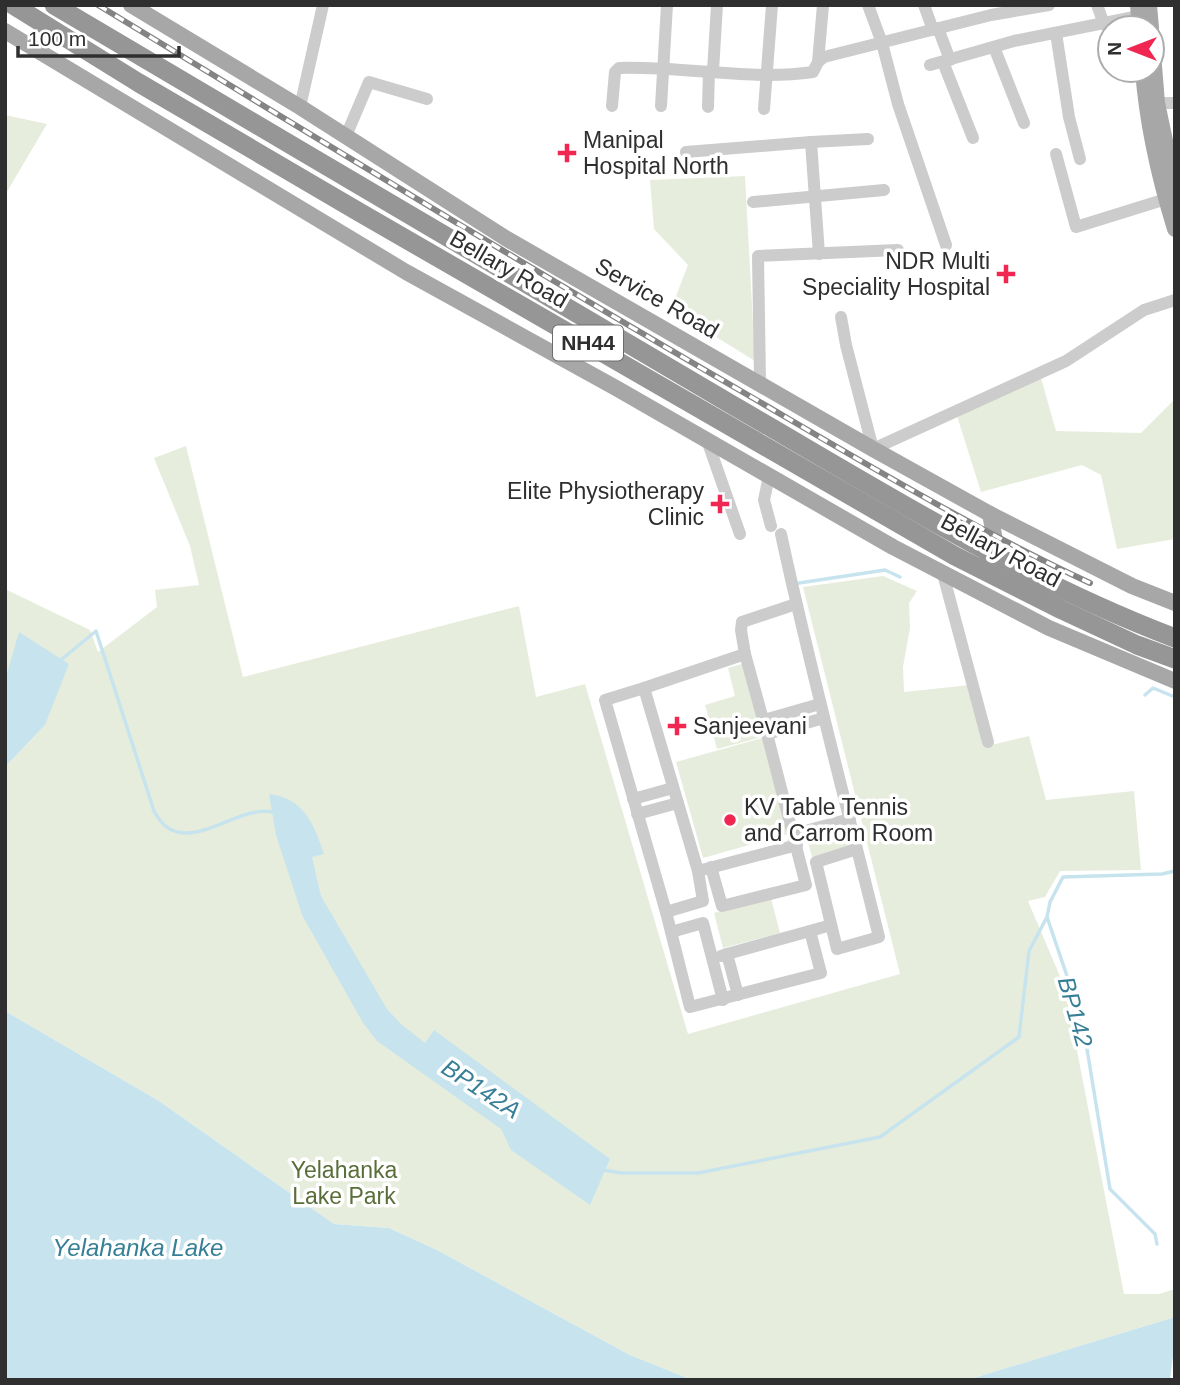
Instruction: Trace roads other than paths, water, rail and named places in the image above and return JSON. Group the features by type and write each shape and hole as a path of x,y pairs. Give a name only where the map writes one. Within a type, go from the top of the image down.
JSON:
{"highway":[{"name":"Bellary Road","path":"12,5 359,212 955,556 1062,610 1137,645 1175,659"},
{"name":"Bellary Road","path":"54,5 976,546 1071,595 1175,638"}],"main road":[{"name":"Service Road","path":"131,5 300,107 507,239 873,449 989,514 1132,586 1175,603"},
{"path":"5,31 406,272 947,577 1049,628 1175,681"},
{"path":"1144,84 1146,109 1170,193"},
{"path":"1155,84 1175,229"},
{"path":"947,577 965,578 975,573 989,557 995,540 989,514"}],"street":[{"path":"300,107 323,5"},
{"path":"661,106 667,5"},
{"path":"708,107 717,5"},
{"path":"764,109 772,5"},
{"path":"612,106 615,72 619,68 788,76 813,72 818,62 823,5"},
{"path":"868,5 946,245"},
{"path":"924,5 935,29 941,63 973,138"},
{"path":"974,5 978,19"},
{"path":"818,62 824,57 935,29 1049,5"},
{"path":"941,63 994,47 1096,26"},
{"path":"1056,33 1069,117 1080,159"},
{"path":"994,47 1024,123"},
{"path":"346,136 369,82 426,99"},
{"path":"1157,103 1175,103"},
{"path":"686,152 868,139"},
{"path":"811,142 819,254"},
{"path":"1056,154 1076,227 1170,193"},
{"path":"753,202 884,190"},
{"path":"760,383 758,256 898,250"},
{"path":"841,317 873,449 1066,361 1144,310 1175,300"},
{"path":"707,440 740,534"},
{"path":"773,478 772,506 776,530 850,819 879,937 837,949 816,862 857,849"},
{"path":"773,478 764,500 776,530"},
{"path":"947,577 988,743"},
{"path":"711,867 722,906 805,886 807,883 745,654 741,630 743,622 794,604"},
{"path":"745,654 604,701 666,912 690,1007 821,973 810,931"},
{"path":"644,688 698,871 703,901 666,912"},
{"path":"764,720 820,704"},
{"path":"767,734 824,718"},
{"path":"633,799 673,788"},
{"path":"637,814 678,803"},
{"path":"698,871 850,819"},
{"path":"671,932 703,923 723,1000"},
{"path":"713,958 831,925"},
{"path":"727,954 738,995"}],"water":[{"path":"19,632 69,664 45,725 5,767 5,680"},
{"path":"269,794 291,801 306,814 324,854 312,857 321,896 387,1009 401,1024 425,1043 434,1030 610,1159 590,1205 511,1150 501,1129 377,1041 363,1023 302,915 276,835"},
{"name":"Yelahanka Lake","path":"5,1011 159,1101 334,1224 389,1228 437,1250 630,1355 692,1380 5,1380"},
{"path":"1175,1317 1170,1380 967,1380"}],"waterway":[{"path":"799,583 885,570 900,577"},
{"name":"BP142A","path":"62,659 96,631 154,811 165,826 178,832 193,832 242,816 273,812"},
{"path":"1145,695 1153,688 1175,697"},
{"name":"BP142","path":"1157,1244 1155,1234 1110,1189 1087,1049 1047,917 1050,902 1063,877 1162,874 1175,871"},
{"name":"BP142A","path":"603,1170 622,1173 698,1173 880,1137 1019,1037 1029,951 1047,917"}],"railway":[{"path":"98,5 660,344 957,515 1090,583"}],"place":[{"name":"Manipal Hospital North","path":"567,153"},
{"name":"NDR Multi Speciality Hospital","path":"1006,274"},
{"name":"Elite Physiotherapy Clinic","path":"720,504"},
{"name":"Sanjeevani","path":"677,726"},
{"name":"KV Table Tennis and Carrom Room","path":"730,820"}],"park label":[{"name":"Yelahanka Lake Park","path":"344,1183"}]}
